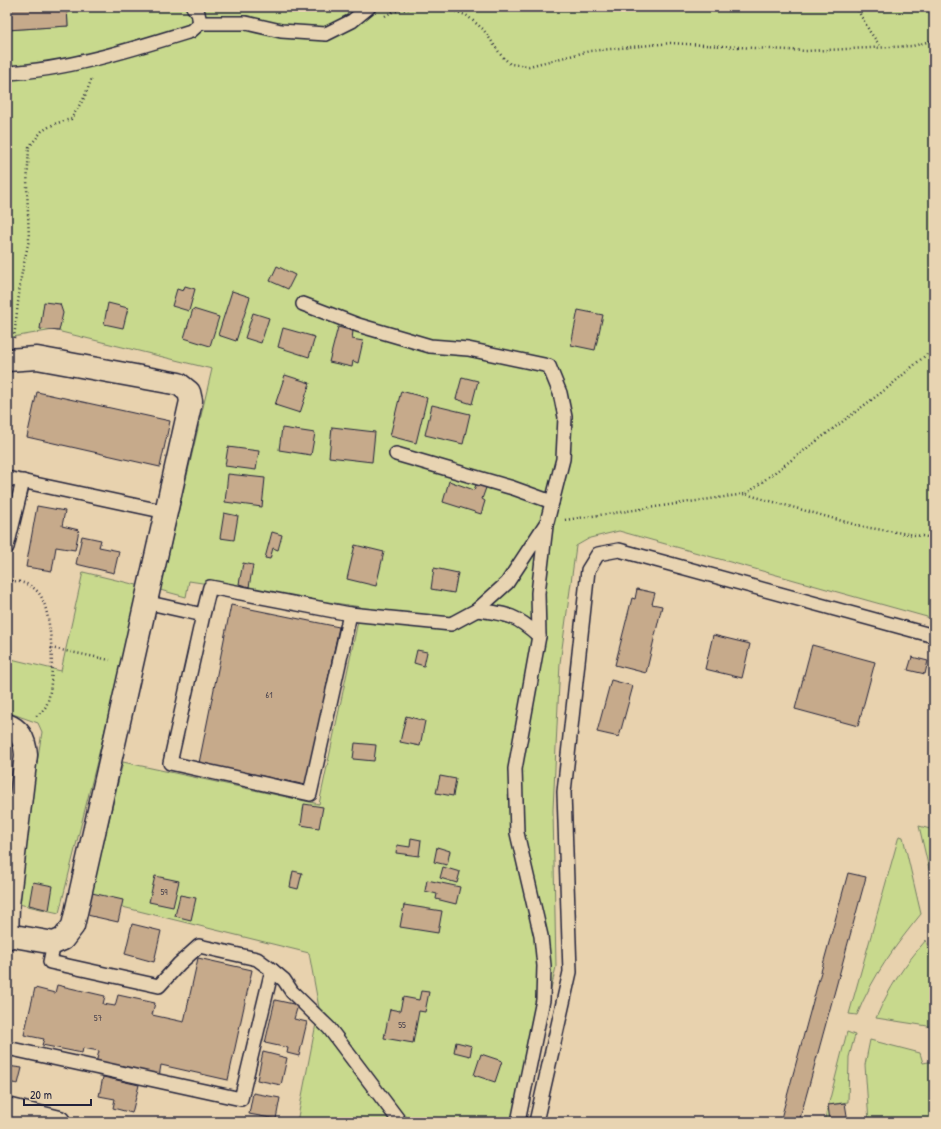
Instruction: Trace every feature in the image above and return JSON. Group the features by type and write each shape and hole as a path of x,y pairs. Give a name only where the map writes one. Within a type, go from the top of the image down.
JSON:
{"street":[{"path":"9,359 38,358 179,384 189,392 191,401 73,926 63,939 54,943 7,937 8,905 26,754 25,742 13,729"},
{"path":"7,1109 59,1122"}],"lane":[{"path":"193,7 198,13 200,23"},
{"path":"7,73 44,70 111,54 191,31 200,23 246,23 281,31 326,34 352,21 369,7"},
{"path":"303,304 358,325 430,346 468,349 549,366 560,393 564,417 563,459 547,522 538,592 539,636 515,769 516,833 541,936 544,966 543,1000 518,1122"},
{"path":"396,454 513,488 552,502"},
{"path":"7,478 166,512"},
{"path":"7,547 23,481"},
{"path":"350,614 310,794 170,763 210,587 350,614 451,624 477,610 506,583 547,522"},
{"path":"536,1122 570,972 564,792 588,570 598,554 619,550 934,636"},
{"path":"145,602 203,615"},
{"path":"477,610 502,613 522,620 539,636"},
{"path":"54,943 50,962 159,986 179,964 199,946 257,958 284,980 292,992 329,1028 400,1122"},
{"path":"7,1048 241,1099 272,970"}],"path":[{"path":"856,7 870,32 882,47"},
{"path":"379,19 392,12 413,8 445,9 466,15 483,29 500,55 510,64 529,66 590,51 671,43 804,51 913,46 934,40"},
{"path":"9,359 21,277 29,240 27,186 29,147 42,131 54,124 71,119 84,98 90,79 111,54"},
{"path":"745,494 890,386 934,348"},
{"path":"547,522 745,494 864,526 934,538"},
{"path":"7,580 25,582 39,593 48,615 51,648 50,690 46,707 13,729"},
{"path":"51,648 132,664"}],"green space":[{"path":"67,7 934,7 934,619 619,531 590,538 576,546 560,663 553,810 556,967 520,1122 297,1122 319,1008 309,953 90,899 123,762 319,804 361,607 189,581 186,597 160,590 212,369 53,330 7,338 7,30 68,26"},
{"path":"83,572 141,586 59,913 14,903 42,732 38,723 7,712 7,658 61,671"},
{"path":"919,826 934,830 934,891"},
{"path":"899,836 903,837 921,914 885,962 863,1001 857,1015 849,1014"},
{"path":"926,940 934,969 934,1027 876,1018 886,996 898,977 910,959"},
{"path":"847,1032 855,1035 849,1057 848,1102 829,1105 830,1122 824,1122"},
{"path":"870,1040 920,1053 923,1063 934,1061 934,1122 869,1122 865,1065"}],"building":[{"path":"7,7 67,7 68,26 7,30"},
{"path":"277,266 295,275 288,289 270,281"},
{"path":"185,286 195,289 189,311 172,306 177,289 183,291"},
{"path":"232,291 250,297 236,341 218,335"},
{"path":"44,302 60,304 63,313 59,331 40,329"},
{"path":"108,303 128,308 123,328 104,324"},
{"path":"193,309 219,317 210,346 184,338"},
{"path":"578,310 603,315 595,350 571,345"},
{"path":"253,313 269,318 261,343 245,338"},
{"path":"338,327 353,331 352,339 363,341 358,363 353,361 352,367 329,362"},
{"path":"283,328 315,337 309,357 278,347"},
{"path":"285,375 310,383 300,413 275,405"},
{"path":"462,377 478,381 472,404 456,399"},
{"path":"401,391 427,398 416,443 390,436"},
{"path":"37,392 170,421 160,467 27,437"},
{"path":"432,405 470,414 463,444 425,435"},
{"path":"332,427 375,432 372,462 329,457"},
{"path":"282,428 315,433 311,455 279,450"},
{"path":"228,447 259,451 256,470 225,466"},
{"path":"228,474 265,478 262,507 225,502"},
{"path":"449,481 474,490 477,482 487,485 482,499 485,501 481,514 443,502"},
{"path":"37,506 65,511 62,526 79,530 75,550 56,547 52,571 26,567"},
{"path":"224,513 238,516 234,540 220,538"},
{"path":"272,532 282,535 278,550 273,548 270,559 265,558"},
{"path":"82,536 101,540 99,547 119,551 114,573 76,564"},
{"path":"355,545 384,552 376,586 347,579"},
{"path":"243,563 253,565 249,587 239,584"},
{"path":"434,568 458,573 454,593 431,589"},
{"path":"637,589 655,593 652,604 662,606 646,673 615,665 632,598 635,599"},
{"path":"231,605 339,627 306,785 199,763"},
{"path":"713,635 750,644 742,678 705,669"},
{"path":"812,645 875,662 858,726 795,709"},
{"path":"417,650 427,652 424,666 414,663"},
{"path":"912,657 928,661 925,674 908,670"},
{"path":"611,680 633,686 619,737 597,732"},
{"path":"406,716 425,721 420,746 400,742"},
{"path":"355,743 376,745 374,761 353,759"},
{"path":"440,776 456,779 453,796 436,793"},
{"path":"304,804 323,807 319,828 301,825"},
{"path":"411,838 421,840 419,856 396,853 397,845 410,847"},
{"path":"437,847 450,851 447,865 434,862"},
{"path":"443,867 460,872 457,883 440,878"},
{"path":"293,871 302,873 298,889 290,887"},
{"path":"848,873 866,877 799,1122 780,1122"},
{"path":"155,876 179,881 173,907 149,902"},
{"path":"427,880 460,887 456,904 436,899 437,894 425,891"},
{"path":"33,882 53,886 49,910 29,905"},
{"path":"92,893 123,900 118,922 87,915"},
{"path":"180,895 196,898 191,920 175,916"},
{"path":"404,905 442,911 438,933 400,927"},
{"path":"132,924 161,931 154,962 125,954"},
{"path":"198,958 252,970 228,1080 161,1065 159,1077 96,1063 99,1051 83,1048 82,1053 42,1045 44,1039 24,1035 35,988 55,993 57,985 105,996 103,1004 115,1006 118,995 155,1003 152,1015 184,1022"},
{"path":"421,991 429,992 425,1012 419,1011 413,1043 384,1038 390,1009 400,1011 403,997 419,1000"},
{"path":"275,1000 298,1005 294,1019 307,1022 299,1056 287,1053 288,1048 265,1043"},
{"path":"456,1042 472,1046 470,1056 454,1052"},
{"path":"263,1052 287,1058 281,1085 257,1080"},
{"path":"481,1054 502,1061 495,1082 474,1075"},
{"path":"7,1066 22,1068 18,1084 7,1082"},
{"path":"103,1077 139,1085 132,1113 113,1108 115,1099 99,1096"},
{"path":"253,1093 280,1098 276,1119 249,1114"},
{"path":"845,1103 848,1122 830,1122 828,1105"}]}
